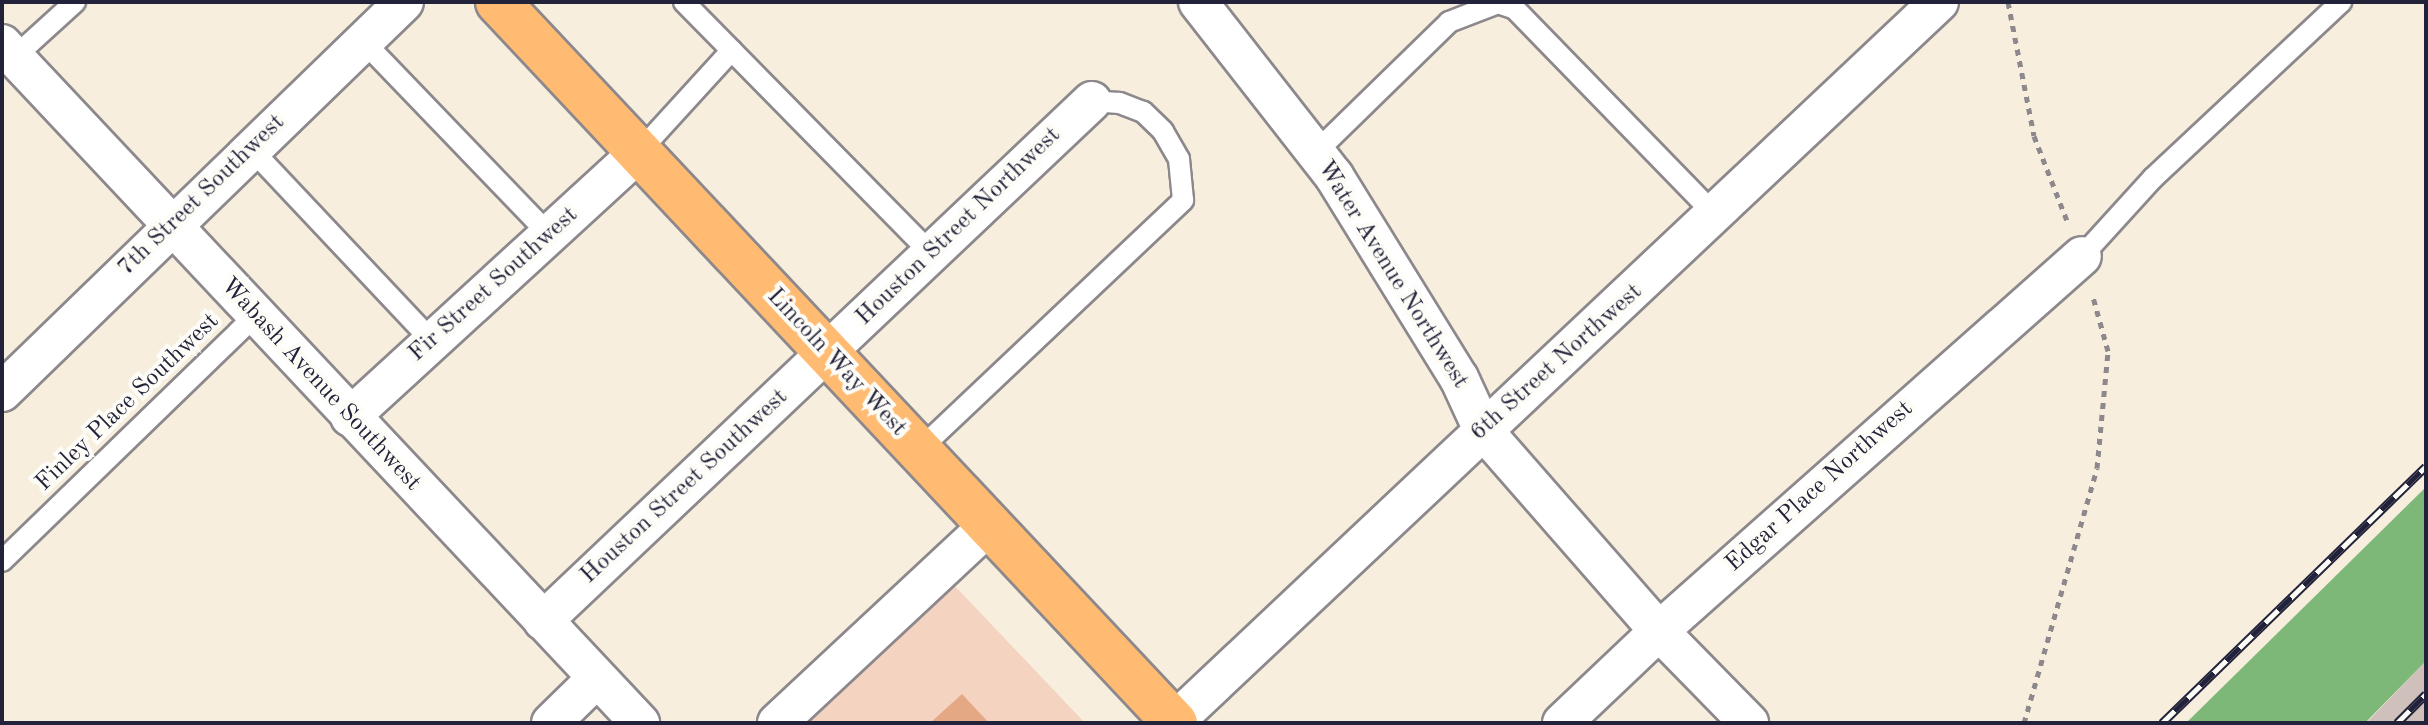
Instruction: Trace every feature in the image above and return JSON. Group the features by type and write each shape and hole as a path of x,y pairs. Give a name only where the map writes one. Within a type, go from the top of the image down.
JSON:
{"main road":[{"name":"Lincoln Way West","path":"498,2 1174,723"}],"street":[{"name":"7th Street Southwest","path":"2,392 404,2"},
{"name":"Water Avenue Northwest","path":"1198,2 1316,152 1394,268 1483,430 1659,631 1749,723"},
{"name":"6th Street Northwest","path":"1174,723 1483,430 1716,216 1939,2"},
{"name":"Wabash Avenue Southwest","path":"6,57 640,723"},
{"name":"Houston Street Northwest","path":"827,354 1092,101"},
{"name":"Fir Street Southwest","path":"350,417 638,153"},
{"name":"Edgar Place Northwest","path":"1562,723 1659,631 2082,256"},
{"name":"Houston Street Southwest","path":"543,621 827,354"},
{"path":"777,723 989,525"},
{"path":"551,723 597,678"}],"lane":[{"path":"6,57 75,2"},
{"path":"684,2 931,253"},
{"path":"1316,152 1449,22 1498,2 1515,9 1716,216"},
{"path":"2082,256 2153,178 2341,2"},
{"path":"363,41 549,234"},
{"path":"638,153 732,50"},
{"path":"918,451 1183,200 1179,159 1163,131 1131,107 1092,101"},
{"path":"251,149 432,341"},
{"name":"Finley Place Southwest","path":"2,561 255,316"}],"path":[{"path":"2008,2 2034,136 2082,256 2108,351 2097,468 2024,723"}],"shaded area":[{"path":"952,583 1085,723 802,723"},
{"path":"2426,661 2426,723 2365,723 2368,721"}],"green space":[{"path":"2426,487 2426,661 2365,723 2186,723"}],"building":[{"path":"962,694 989,723 930,723"}],"railway":[{"path":"2162,723 2426,466"},
{"path":"2397,723 2426,694"}]}
